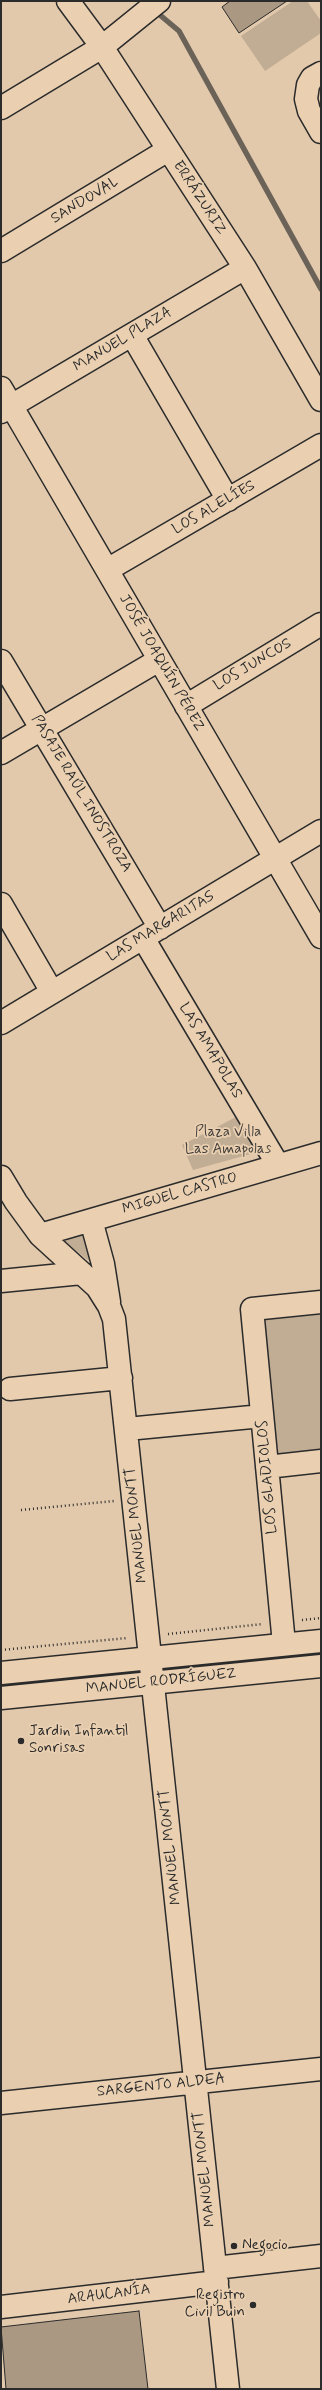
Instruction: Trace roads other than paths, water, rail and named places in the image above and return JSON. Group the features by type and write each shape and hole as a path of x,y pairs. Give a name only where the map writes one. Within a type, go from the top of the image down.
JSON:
{"street":[{"name":"ERRÁZURIZ","path":"68,1 102,47 245,268 321,400"},
{"path":"1,108 102,47 153,6"},
{"path":"318,81 306,92 306,105 321,132"},
{"name":"SANDOVAL","path":"1,251 168,150"},
{"name":"MANUEL PLAZA","path":"4,402 132,335 245,268"},
{"path":"132,335 228,500"},
{"name":"JOSÉ JOAQUÍN PÉREZ","path":"4,402 107,570 321,938"},
{"name":"LOS ALELÍES","path":"107,570 321,446"},
{"name":"LOS JUNCOS","path":"186,706 321,624"},
{"path":"1,753 159,660"},
{"name":"PASAJE RAÚL INOSTROZA","path":"1,661 42,729 152,933"},
{"name":"LAS MARGARITAS","path":"1,1023 321,831"},
{"path":"1,904 52,992"},
{"name":"LAS AMAPOLAS","path":"152,933 278,1165"},
{"name":"MIGUEL CASTRO","path":"40,1235 321,1153"},
{"name":"MANUEL MONTT","path":"1,1177 16,1202 40,1235 97,1287 109,1306"},
{"name":"MANUEL MONTT","path":"91,1220 106,1276 109,1306 116,1333 152,1658 228,2389"},
{"path":"1,1282 82,1273"},
{"name":"LOS GLADIOLOS","path":"284,1644 252,1309 321,1302"},
{"path":"10,1389 121,1378"},
{"path":"127,1428 262,1416"},
{"path":"267,1467 321,1461"},
{"name":"MANUEL RODRÍGUEZ","path":"1,1673 321,1641"},
{"name":"MANUEL RODRÍGUEZ","path":"1,1698 321,1666"},
{"name":"SARGENTO ALDEA","path":"1,2103 321,2069"},
{"name":"ARAUCANÍA","path":"1,2307 216,2275 321,2256"}],"waterway":[{"path":"154,10 179,31 321,289"}],"place":[{"name":"Jardin Infantil Sonrisas","path":"21,1741"},
{"name":"Negocio","path":"234,2246"},
{"name":"Registro Civil Buin","path":"253,2305"}],"park label":[{"name":"Plaza Villa Las Amapolas","path":"228,1142"}]}
